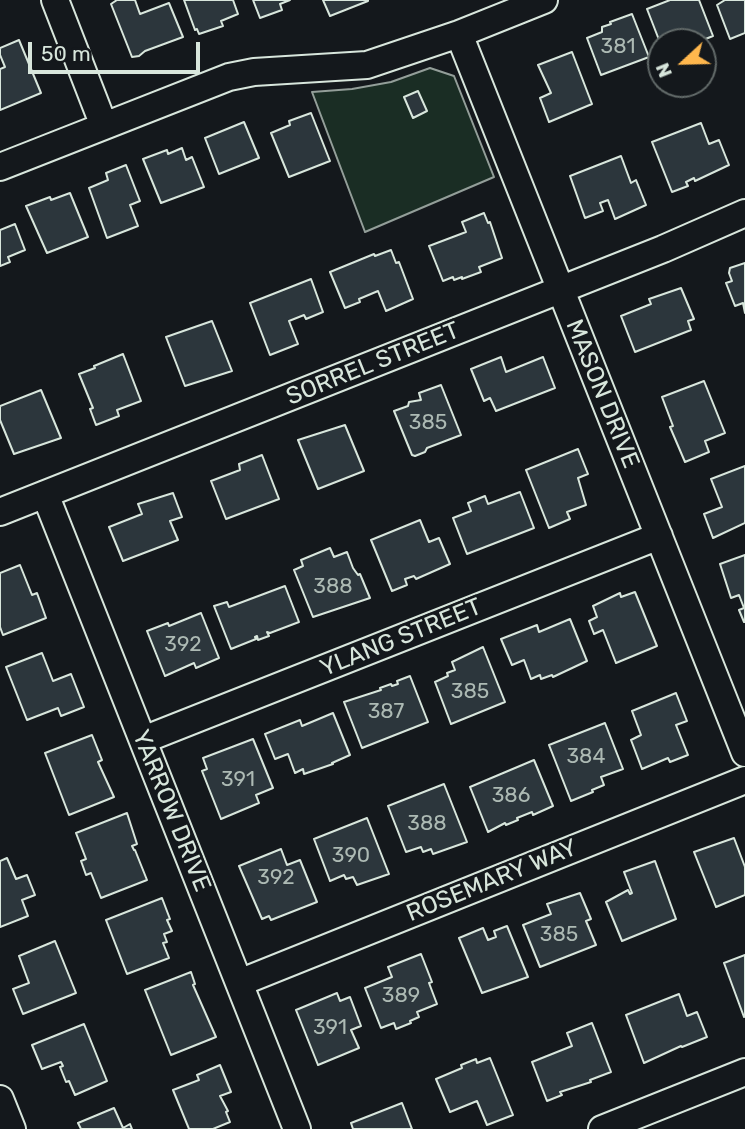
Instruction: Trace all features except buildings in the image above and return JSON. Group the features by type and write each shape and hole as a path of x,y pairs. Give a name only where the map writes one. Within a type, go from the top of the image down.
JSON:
{"street":[{"path":"54,0 104,126"},
{"path":"0,167 229,77 254,72 367,65 459,34 544,0"},
{"name":"MASON DRIVE","path":"459,34 745,753"},
{"name":"SORREL STREET","path":"0,512 663,249 745,213"},
{"name":"YARROW DRIVE","path":"45,494 297,1129"},
{"name":"YLANG STREET","path":"143,740 659,536"},
{"name":"ROSEMARY WAY","path":"239,983 745,780"},
{"path":"602,1129 745,1072"},
{"path":"0,1099 12,1129"}],"green space":[{"path":"430,68 454,76 494,177 365,232 312,92 391,82"}]}
